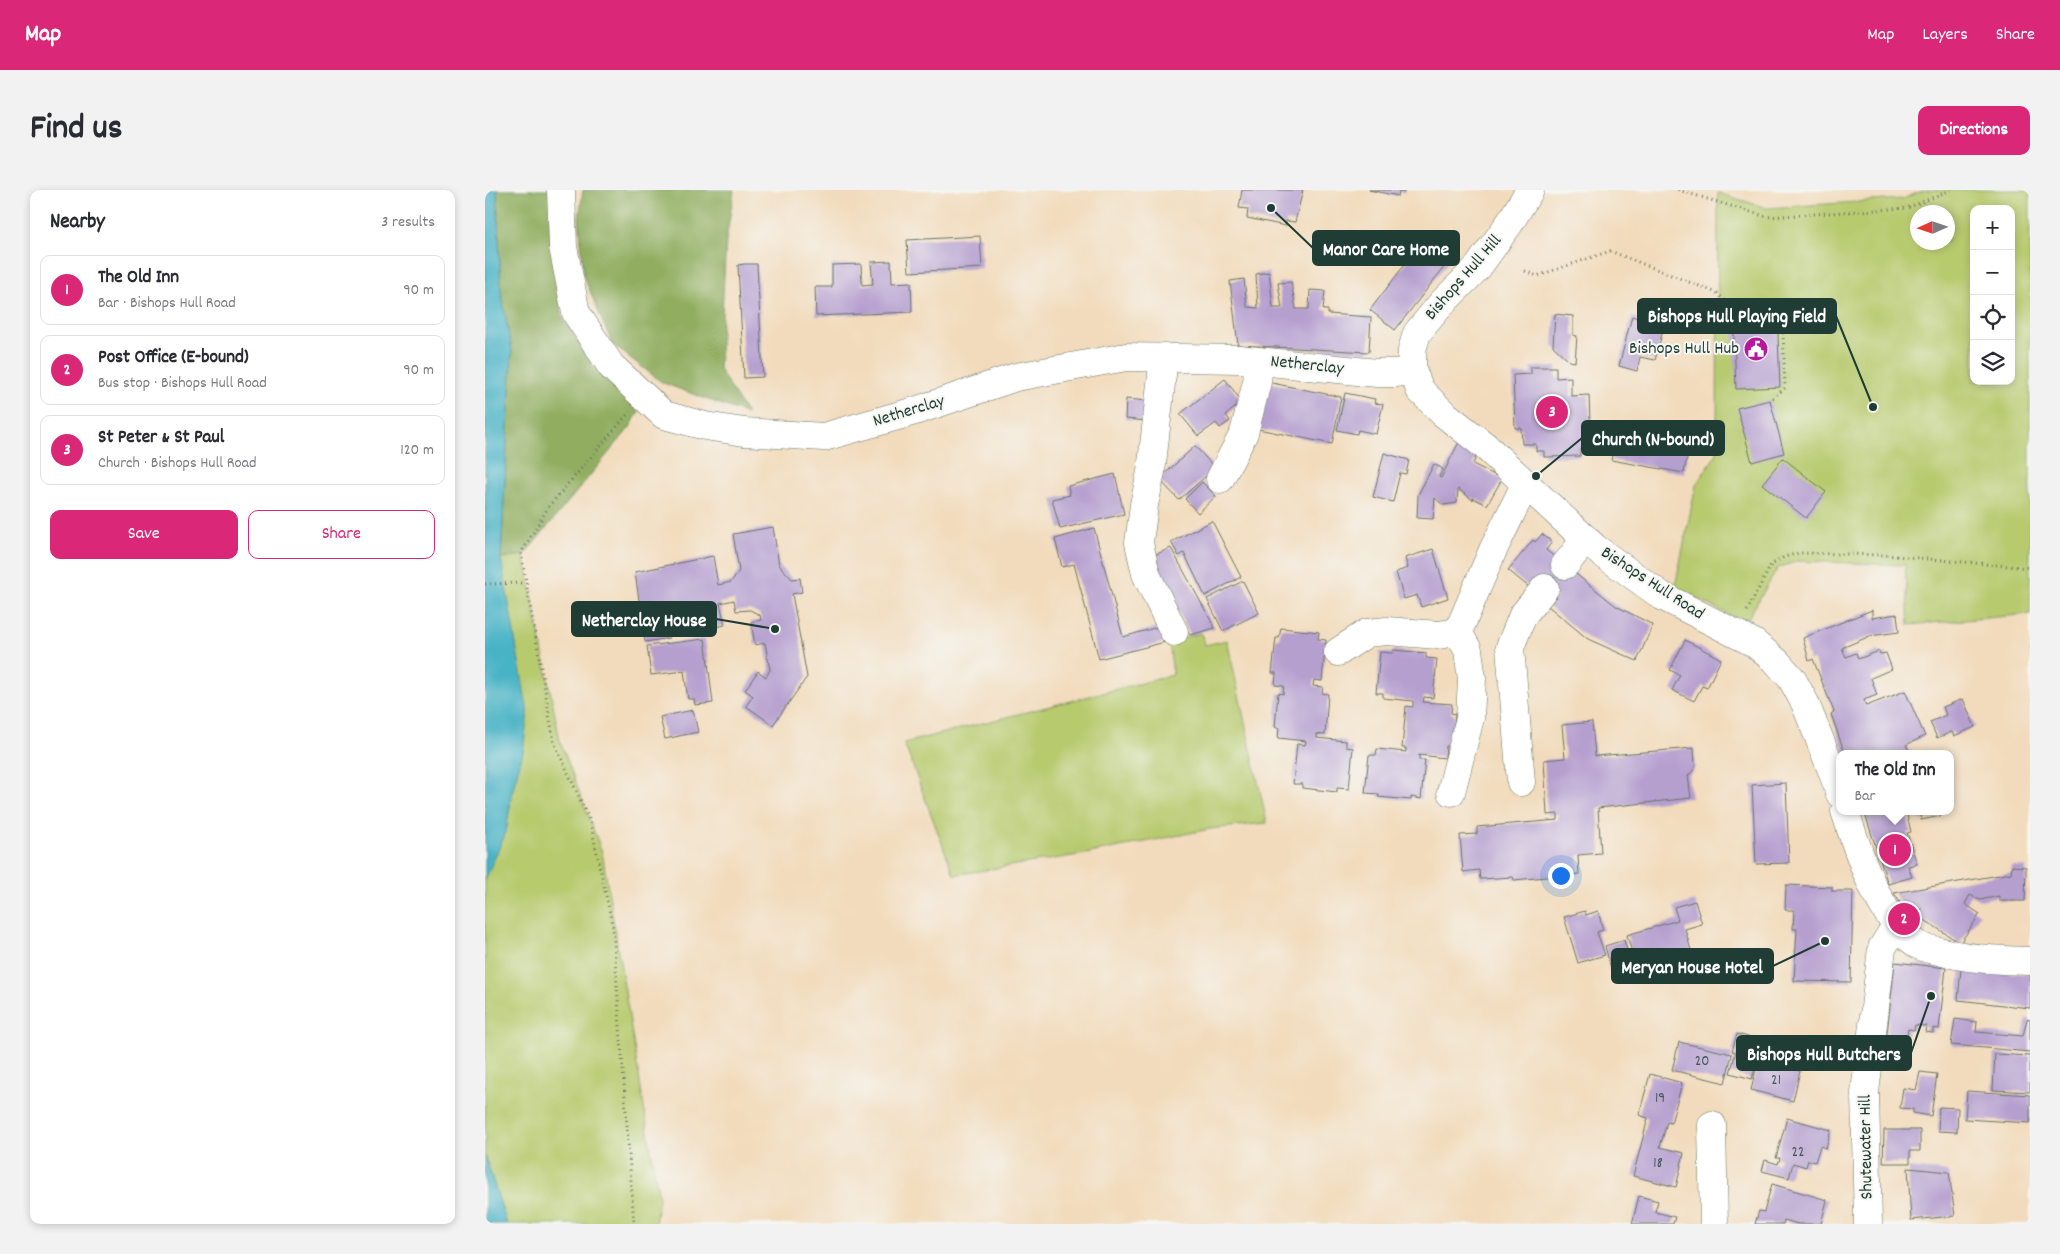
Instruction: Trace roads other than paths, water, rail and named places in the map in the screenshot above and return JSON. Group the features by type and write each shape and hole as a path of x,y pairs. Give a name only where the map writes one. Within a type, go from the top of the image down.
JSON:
{"street":[{"name":"Netherclay","path":"561,190 563,247 576,313 611,366 664,415 705,426 744,432 824,437 915,411 1016,377 1126,357 1259,361 1377,373 1397,373 1412,369"},
{"name":"Bishops Hull Hill","path":"1412,369 1412,350 1417,334 1442,302 1478,268 1530,190"},
{"path":"1164,357 1151,472 1139,543 1145,574 1174,632"},
{"path":"1220,479 1244,432 1257,382 1259,361"},
{"name":"Bishops Hull Road","path":"1412,369 1420,390 1443,413 1485,446 1586,539 1624,570 1663,596 1754,643 1777,662 1792,679 1805,703 1836,782"},
{"path":"1458,632 1493,550 1525,483"},
{"path":"1565,565 1586,539"},
{"path":"1521,782 1511,647 1523,615 1545,588"},
{"path":"1338,652 1367,633 1387,630 1438,636 1458,632"},
{"path":"1451,792 1470,718 1472,678 1468,650 1458,632"},
{"path":"1846,815 1874,892 1899,927 1918,945 1955,956 1977,959 2030,961"},
{"name":"Shutewater Hill","path":"1868,1224 1865,1093 1882,948 1899,927"},
{"path":"1712,1125 1714,1224"}],"water":[{"path":"485,190 497,190 501,292 512,351 501,558 528,713 523,752 512,793 506,832 485,880"},
{"path":"485,1156 507,1224 485,1224"}],"place":[{"name":"Manor Care Home","path":"1271,208"},
{"name":"Bishops Hull Hub","path":"1756,349"},
{"name":"Bishops Hull Playing Field","path":"1873,407"},
{"name":"St Peter & St Paul","path":"1552,412"},
{"name":"Church (N-bound)","path":"1536,476"},
{"name":"Netherclay House","path":"775,629"},
{"name":"The Old Inn","path":"1895,850"},
{"name":"Post Office (E-bound)","path":"1904,919"},
{"name":"Meryan House Hotel","path":"1825,941"},
{"name":"Bishops Hull Butchers","path":"1931,996"}]}
